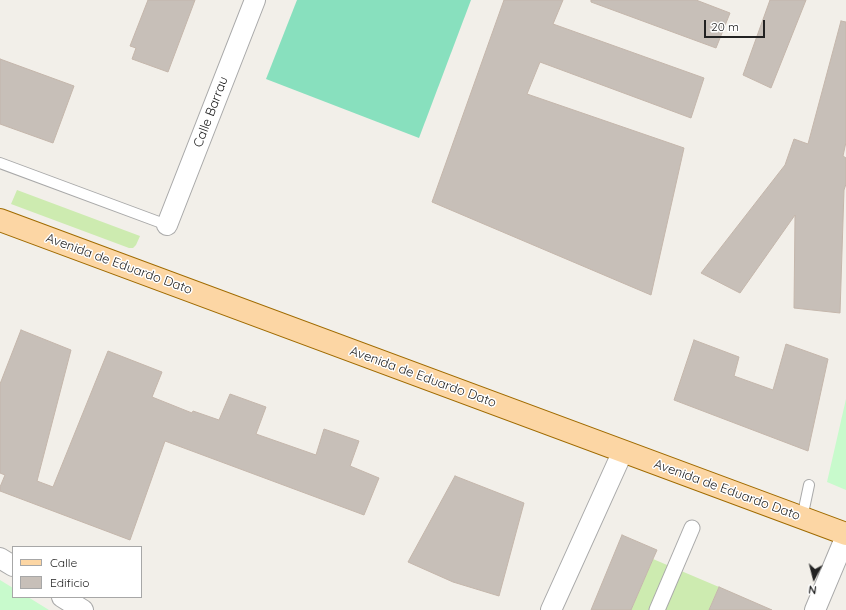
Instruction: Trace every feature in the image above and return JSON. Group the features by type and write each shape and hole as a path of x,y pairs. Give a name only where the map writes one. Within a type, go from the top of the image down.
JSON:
{"main road":[{"name":"Avenida de Eduardo Dato","path":"0,220 846,535"}],"street":[{"name":"Calle Barrau","path":"167,225 255,0"},
{"path":"551,610 623,451"},
{"path":"657,610 692,528"},
{"path":"815,610 846,535"},
{"path":"0,558 12,565"},
{"path":"64,598 83,610"}],"lane":[{"path":"0,163 167,225"},
{"path":"802,518 809,485"}],"green space":[{"path":"297,0 471,0 419,138 266,79"},
{"path":"17,190 140,236 136,245 133,248 129,248 11,204"},
{"path":"846,399 846,490 827,482"},
{"path":"653,559 719,587 709,610 631,610"},
{"path":"0,580 12,587 12,598 30,598 49,610 0,610"}],"building":[{"path":"148,0 195,0 168,72 132,59 136,48 130,46"},
{"path":"504,0 563,0 553,24 704,78 691,118 540,62 527,94 684,148 651,295 432,202"},
{"path":"591,0 696,0 730,13 716,48 591,2"},
{"path":"770,0 806,0 771,88 743,75"},
{"path":"841,21 846,22 846,142 843,156 846,158 846,184 844,190 840,313 794,308 795,215 740,293 701,273 785,165 794,139 808,144"},
{"path":"0,59 74,86 53,143 0,124"},
{"path":"21,330 71,350 37,481 53,487 108,351 162,372 152,397 192,413 193,411 219,420 230,394 266,407 256,434 316,455 324,429 359,441 350,466 379,478 364,515 165,441 130,540 0,491 5,475 0,473 0,384"},
{"path":"694,340 739,357 734,376 773,390 786,344 828,359 808,451 674,400"},
{"path":"455,476 524,503 499,596 453,582 408,562"},
{"path":"622,535 657,550 631,610 591,610"},
{"path":"719,587 772,610 709,610"}]}
